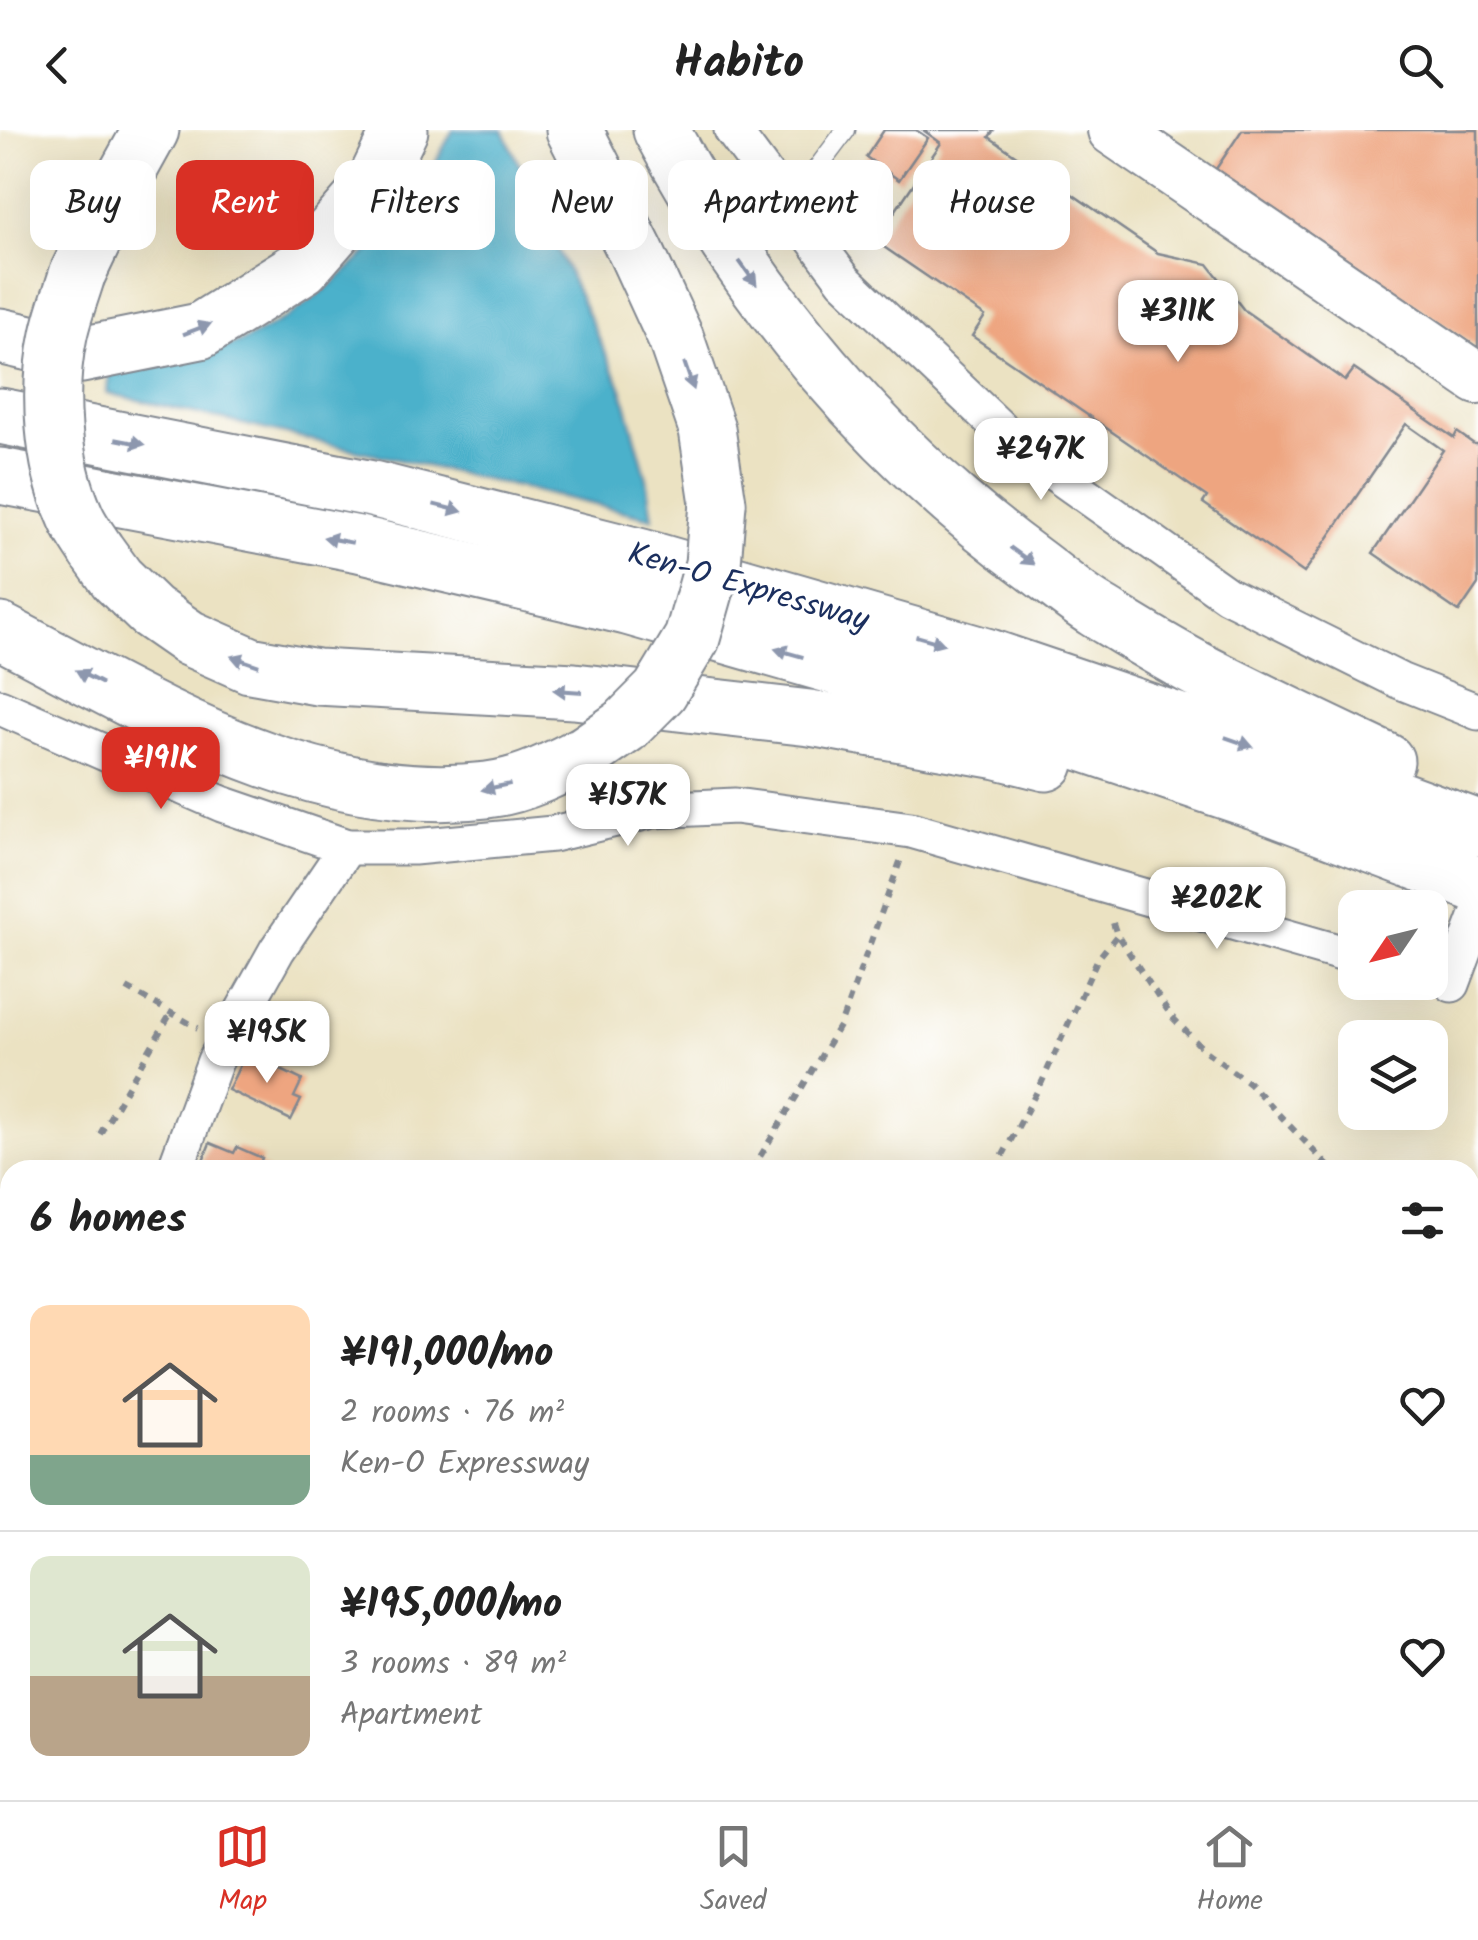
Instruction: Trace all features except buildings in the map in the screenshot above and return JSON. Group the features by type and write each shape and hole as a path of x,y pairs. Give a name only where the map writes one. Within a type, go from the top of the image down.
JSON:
{"highway":[{"path":"152,130 114,195 77,275 59,334 52,406 61,470 76,518 117,579 150,610 189,638 250,665 317,677 574,691 810,718 998,751 1233,810 1478,899"},
{"path":"0,336 81,355 200,331 302,267 373,186 400,130"},
{"path":"0,631 180,724 261,758 360,787 434,793 490,790 540,776 586,753 624,726 660,691 692,638 713,564 718,503 707,428 676,339 574,130"},
{"path":"662,130 739,261 798,341 860,412 987,530 1092,608 1204,674 1478,806"},
{"name":"Ken-O Expressway","path":"0,416 372,489 642,557 989,657 1478,828"},
{"name":"Ken-O Expressway","path":"0,476 359,544 628,607 972,706 1256,801 1478,884"}],"street":[{"path":"732,130 754,160"},
{"path":"1112,130 1478,379"},
{"path":"821,250 844,280 1025,452 1227,595 1400,681 1478,712"},
{"path":"0,707 222,804 348,848 552,834 653,810 734,806 912,830 1338,952"},
{"path":"179,1160 215,1061 277,950 348,848"},
{"path":"1454,982 1478,915"}],"lane":[{"path":"823,160 846,130"}],"path":[{"path":"758,1160 841,1023 912,830"},
{"path":"1098,884 1117,935 1172,1017 1204,1050 1249,1082 1323,1160"},
{"path":"999,1160 1042,1082 1097,960 1117,935"},
{"path":"128,988 225,1043"},
{"path":"100,1134 171,1013"}],"water":[{"path":"453,130 503,130 517,160 515,250 558,250 622,389 647,479 653,518 107,393 109,372 202,355 243,341 288,317 370,250 495,250 495,160 437,160"}]}
